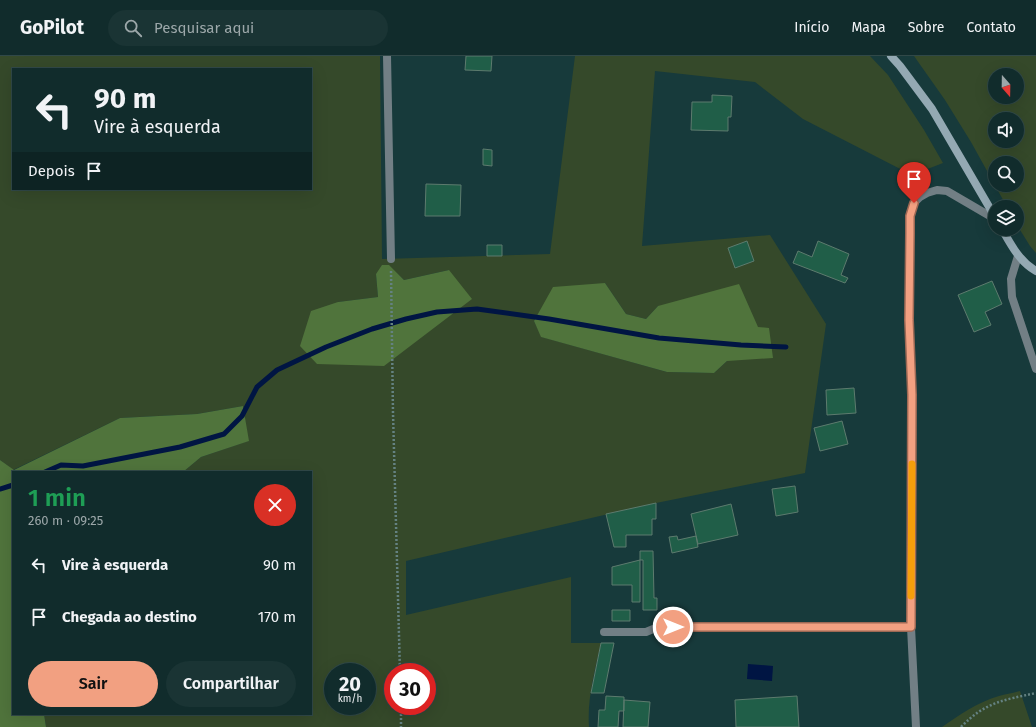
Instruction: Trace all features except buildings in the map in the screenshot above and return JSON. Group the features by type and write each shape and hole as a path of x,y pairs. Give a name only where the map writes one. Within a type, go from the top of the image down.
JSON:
{"main road":[{"path":"891,56 932,109 988,206"},
{"path":"1006,236 1018,256 1036,272"}],"street":[{"path":"387,56 391,258"},
{"path":"916,727 911,627 912,395 909,320 910,216 914,203 920,197 937,190 947,191 988,214"},
{"path":"1018,256 1011,279 1012,297 1036,369"},
{"path":"604,632 646,632 658,627 911,627"}],"path":[{"path":"391,258 393,413 400,663"},
{"path":"961,727 968,719 981,709 998,702 1036,693"},
{"path":"401,715 401,727"}],"green space":[{"path":"0,56 380,56 382,259 550,254 575,56 870,56 888,75 924,130 943,163 912,175 803,119 755,82 655,71 642,246 770,235 826,324 805,473 656,503 406,561 406,615 571,577 571,643 601,643 590,695 589,727 46,727 44,715 312,715 312,471 184,471 201,457 248,441 243,406 197,414 120,418 13,470 0,460","holes":["389,266 404,280 449,270 317,364 338,302 378,297 376,274","605,283 626,314 646,319 658,306 758,327 714,373 667,372 542,337 534,321"]},
{"path":"914,56 1036,56 1036,253 1024,236 1024,200 1003,200 999,192 1024,192 1024,156 988,156 988,173 945,100"},
{"path":"382,265 389,265 404,280 449,270 472,299 384,366 317,364 300,346 311,311 338,302 378,297 376,274"},
{"path":"605,283 626,314 646,319 658,306 739,284 758,327 769,328 773,358 727,361 714,373 667,372 541,337 534,321 553,287"},
{"path":"243,406 249,441 201,457 184,471 12,471 12,715 44,715 46,727 0,727 0,460 14,470 120,418 197,414"},
{"path":"1020,691 1032,727 942,727 976,705 999,696"}],"water":[{"path":"748,664 773,666 772,681 747,679"}],"waterway":[{"path":"47,471 61,465 83,466 180,447 224,434 242,416 257,387 277,370 326,347 372,329 437,312 477,309 549,319 659,338 786,347"},
{"path":"0,489 12,485"}],"slow traffic":[{"path":"911,596 912,464"}],"route":[{"path":"673,627 911,627 912,395 909,320 910,216 914,203"}]}
